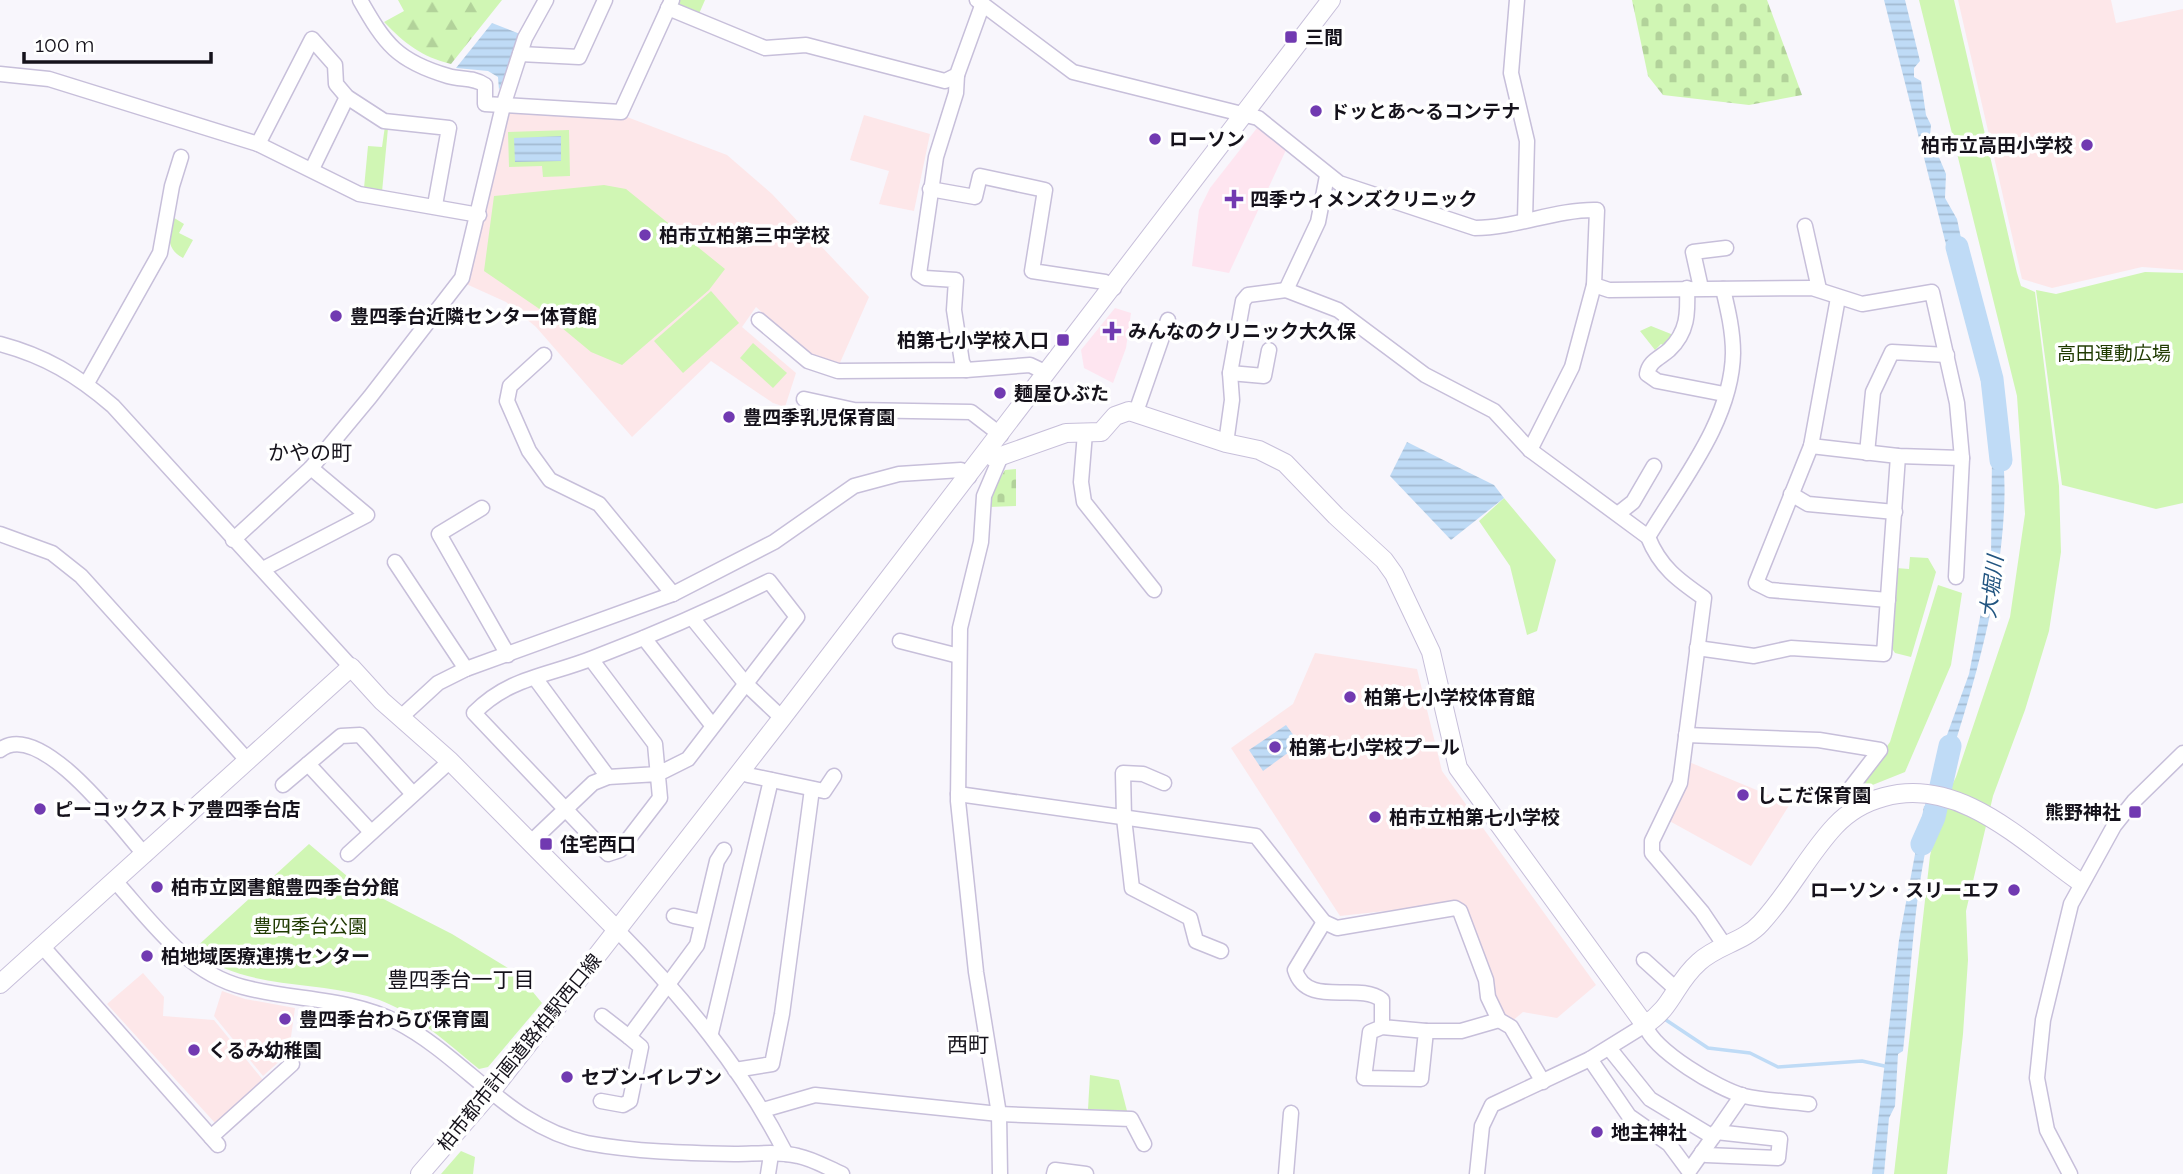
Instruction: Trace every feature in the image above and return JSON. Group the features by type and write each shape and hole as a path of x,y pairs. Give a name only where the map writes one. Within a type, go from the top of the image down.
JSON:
{"street":[{"path":"360,0 389,47 427,70 460,79 478,80 485,85 485,104 621,112 670,4 765,48 806,45 945,81 957,75"},
{"path":"233,540 311,468 462,278 503,106 525,37 546,0"},
{"path":"520,54 579,57 605,0"},
{"name":"柏市都市計画道路柏駅西口線","path":"420,1174 490,1093 969,477 994,455 1001,435 1331,0"},
{"path":"1517,0 1511,73 1527,141 1525,220"},
{"path":"966,370 962,362 954,310 956,280 925,278 919,274 936,157 956,93 957,75 980,3 1073,72 1112,84 1247,114 1269,125 1327,176 1354,191 1475,228 1495,228 1525,220 1597,209 1594,285 1572,367 1530,450"},
{"path":"258,144 312,39 335,65 336,84 347,97 384,121 449,128 435,205"},
{"path":"0,74 49,79 258,144 359,194 435,205 479,215"},
{"path":"312,169 347,97"},
{"path":"87,383 160,253 172,186 181,157"},
{"path":"930,189 975,197 980,176 1045,190 1031,271 1105,282 1114,288"},
{"path":"1286,290 1318,222 1327,176"},
{"path":"1805,226 1819,289"},
{"path":"1724,394 1657,381 1647,374 1652,362 1680,338 1687,323 1694,288 1693,252 1726,248"},
{"path":"1594,285 1609,290 1819,289 1838,298 1862,304 1932,292 1957,403 1962,458 1956,578"},
{"path":"1648,537 1709,435 1724,394 1733,355 1723,289"},
{"path":"1226,443 1233,400 1230,373 1242,302 1248,295 1286,290 1338,310 1426,375 1494,411 1530,450 1619,513 1648,537 1656,556 1668,573 1704,598 1680,783 1652,841 1652,853 1702,912 1725,946"},
{"path":"1838,298 1811,446 1756,583 1770,590 1888,600"},
{"path":"759,320 808,360 838,371 966,370 1030,365 1047,373"},
{"path":"1136,412 1168,320"},
{"path":"0,344 35,353 87,383 113,406 351,667 450,761 669,983 711,1033 763,1110 779,1154 768,1174"},
{"path":"1230,373 1264,376 1269,349"},
{"path":"1867,453 1873,392 1892,352 1947,355"},
{"path":"544,355 509,386 507,401 529,451 550,480 599,504 673,594"},
{"path":"804,399 854,411 971,412 1001,435"},
{"path":"1000,1174 999,1114 976,972 958,793 960,628 981,542 984,496 994,455 1052,436 1101,432 1115,416 1136,412 1226,443 1259,450 1285,463 1394,573 1431,652 1458,768 1645,1026 1648,1035 1668,1055 1742,1095 1809,1104"},
{"path":"1085,433 1081,482 1084,502 1154,590"},
{"path":"1811,446 1898,456 1962,458"},
{"path":"1697,648 1754,656 1791,648 1884,654 1898,456"},
{"path":"1619,513 1633,502 1654,467"},
{"path":"263,569 367,515 311,468"},
{"path":"401,717 438,683 466,669 673,594 774,542 853,486 899,474 961,470 969,477"},
{"path":"1791,494 1808,504 1895,512"},
{"path":"482,508 439,534 508,655"},
{"path":"0,534 52,553 81,576 247,760"},
{"path":"395,562 466,669"},
{"path":"531,842 566,808 593,783 608,777 658,774 688,758 797,617 769,581 693,619 591,659 505,686 474,713 566,808 608,854 620,850 660,798 658,774 655,744 591,659"},
{"path":"693,619 745,683 782,718"},
{"path":"644,638 712,725"},
{"path":"900,641 959,656"},
{"path":"0,984 351,667"},
{"path":"535,678 608,777"},
{"path":"284,785 341,736 360,735 413,794"},
{"path":"1686,735 1829,740 1880,750 1846,794 1853,809"},
{"path":"0,750 10,743 18,743 54,757 145,855"},
{"path":"2070,1174 2047,1130 2037,1078 2052,975 2071,904 2100,847 2127,809 2183,753"},
{"path":"348,854 450,761"},
{"path":"308,764 371,832"},
{"path":"742,769 748,775 824,791 834,776"},
{"path":"1164,783 1143,774 1123,773 1124,818 1132,888 1190,918 1196,941 1221,951"},
{"path":"711,1033 771,780"},
{"path":"735,1070 772,1064 782,1014 812,789"},
{"path":"1477,1174 1482,1126 1492,1105 1590,1059 1645,1026 1669,1006 1675,989 1699,962 1760,925 1819,844 1853,809 1873,800 1909,792 1934,793 1961,802 2080,882"},
{"path":"958,793 1256,836 1324,922 1337,928 1455,908 1460,911 1486,980 1488,997 1499,1020 1511,1027 1543,1082"},
{"path":"629,1037 697,945 717,861 724,850"},
{"path":"115,881 171,944 192,963 220,979 243,987 363,1007 395,1021 423,1036 490,1093 534,1124 563,1136 589,1143 684,1153 799,1156 842,1174"},
{"path":"674,916 702,922"},
{"path":"1324,922 1295,970 1298,978 1321,993 1373,993 1382,1000 1382,1027"},
{"path":"42,946 215,1141 292,1064"},
{"path":"1644,960 1675,989"},
{"path":"601,1016 641,1047 630,1101 623,1105 601,1101"},
{"path":"1426,1031 1421,1079 1364,1078 1370,1032 1382,1027 1461,1031 1499,1020"},
{"path":"1609,1048 1650,1099 1715,1134 1780,1139 1778,1158 1706,1155 1702,1152"},
{"path":"1590,1059 1629,1116 1669,1144 1688,1172 1742,1095"},
{"path":"763,1110 815,1095 999,1114 1131,1119 1144,1144"},
{"path":"1286,1174 1292,1113"},
{"path":"1054,1174 1055,1170 1086,1174"}],"shaded area":[{"name":"柏市立高田小学校","path":"1958,0 2111,0 2116,23 2183,9 2183,270 2142,267 2052,288 2022,279"},
{"name":"柏市立柏第三中学校","path":"507,113 627,117 727,155 772,194 869,297 839,365 809,355 756,307 742,327 796,373 785,407 773,403 711,361 632,437 536,327 506,302 464,283"},
{"path":"864,115 930,134 914,211 879,204 889,171 850,160"},
{"name":"四季ウィメンズクリニック","path":"1257,128 1286,150 1229,273 1192,266 1199,210 1210,188"},
{"name":"みんなのクリニック大久保","path":"1115,308 1131,313 1126,348 1113,383 1084,368 1081,350"},
{"name":"柏市立柏第七小学校","path":"1315,653 1417,669 1442,771 1596,985 1557,1018 1523,1012 1511,1022 1498,1010 1491,989 1493,981 1463,905 1458,903 1340,916 1231,748 1293,704"},
{"path":"1689,762 1790,804 1751,866 1664,818"},
{"name":"くるみ幼稚園","path":"143,973 164,997 163,1016 214,1020 263,1080 215,1123 107,1004"},
{"path":"222,991 245,999 295,1008 291,1037 283,1058 263,1076 214,1016"}],"green space":[{"path":"398,0 502,0 451,64 414,48 384,22 404,11"},
{"path":"676,0 705,0 698,16 679,8"},
{"path":"1632,0 1767,0 1802,95 1749,105 1663,95 1648,76"},
{"path":"1919,0 1954,0 2017,273 2021,286 2035,292 2059,486 2061,552 2049,631 2025,710 1993,796 1966,911 1968,960 1963,1034 1947,1174 1894,1174 1930,856 1942,805 1956,777 2010,617 2025,514 2017,396"},
{"path":"385,126 388,128 382,192 364,188 368,146 382,147"},
{"path":"569,130 570,176 543,177 542,166 509,167 508,132"},
{"path":"604,185 626,189 725,269 709,290 622,365 591,352 538,308 484,271 494,196"},
{"path":"171,216 184,224 179,233 193,240 183,258 171,245"},
{"name":"高田運動広場","path":"2145,272 2183,273 2183,503 2156,509 2062,485 2036,290 2056,294"},
{"path":"711,291 739,323 683,373 654,341"},
{"path":"1651,326 1676,336 1666,347 1661,344 1655,350 1640,331"},
{"path":"753,343 787,373 773,388 740,358"},
{"path":"1016,469 1016,506 989,507 989,497 1005,470"},
{"path":"1504,498 1556,560 1537,631 1527,635 1510,566 1479,521"},
{"path":"1910,557 1928,558 1936,572 1911,657 1895,653 1891,647 1896,568 1909,569"},
{"path":"1938,585 1962,593 1951,665 1905,772 1855,792 1890,742"},
{"name":"豊四季台公園","path":"309,844 360,887 452,934 518,974 542,1003 488,1067 479,1069 426,1026 383,1001 344,991 255,978 213,963 193,950"},
{"path":"1090,1075 1119,1080 1127,1111 1088,1109"},
{"path":"461,1151 475,1157 473,1174 441,1174"}],"water":[{"path":"1884,0 1905,0 1920,61 1914,68 1914,77 1921,81 1926,115 1931,125 1930,136 1946,174 1945,198 1957,219 1969,276 1955,280"},
{"path":"492,23 520,34 499,90 498,77 488,71 456,68"},
{"path":"561,136 561,161 515,162 514,138"},
{"path":"1972,290 1991,371 2000,427 2005,483 2004,511 1991,612 1975,677 1945,775 1934,771 1969,674 1991,561 1992,450 1975,344 1962,293"},
{"path":"1407,442 1494,485 1504,498 1451,540 1390,476"},
{"name":"柏第七小学校プール","path":"1286,725 1300,744 1263,771 1249,750"},
{"path":"1924,806 1936,807 1922,867 1903,1051 1898,1054 1895,1106 1889,1118 1884,1174 1872,1174 1899,940"}],"waterway":[{"name":"大堀川","path":"1957,247 1992,379 2001,460"},
{"name":"大堀川","path":"1922,844 1934,817 1950,746"},
{"path":"1666,1020 1708,1048 1750,1053 1778,1067 1862,1061 1889,1067"}],"place":[{"name":"三間","path":"1291,37"},
{"name":"ドッとあ〜るコンテナ","path":"1316,111"},
{"name":"ローソン","path":"1155,139"},
{"name":"柏市立高田小学校","path":"2087,145"},
{"name":"四季ウィメンズクリニック","path":"1234,199"},
{"name":"柏市立柏第三中学校","path":"645,235"},
{"name":"豊四季台近隣センター体育館","path":"336,316"},
{"name":"みんなのクリニック大久保","path":"1112,331"},
{"name":"柏第七小学校入口","path":"1063,340"},
{"name":"麺屋ひぶた","path":"1000,393"},
{"name":"豊四季乳児保育園","path":"729,417"},
{"name":"柏第七小学校体育館","path":"1350,697"},
{"name":"柏第七小学校プール","path":"1275,747"},
{"name":"しこだ保育園","path":"1743,795"},
{"name":"ピーコックストア豊四季台店","path":"40,809"},
{"name":"熊野神社","path":"2135,812"},
{"name":"柏市立柏第七小学校","path":"1375,817"},
{"name":"住宅西口","path":"546,844"},
{"name":"柏市立図書館豊四季台分館","path":"157,887"},
{"name":"ローソン・スリーエフ","path":"2014,890"},
{"name":"柏地域医療連携センター","path":"147,956"},
{"name":"豊四季台わらび保育園","path":"285,1019"},
{"name":"くるみ幼稚園","path":"194,1050"},
{"name":"セブン-イレブン","path":"567,1077"},
{"name":"地主神社","path":"1597,1132"}],"district":[{"name":"かやの町","path":"310,453"},
{"name":"豊四季台一丁目","path":"461,980"},
{"name":"西町","path":"968,1045"}]}
